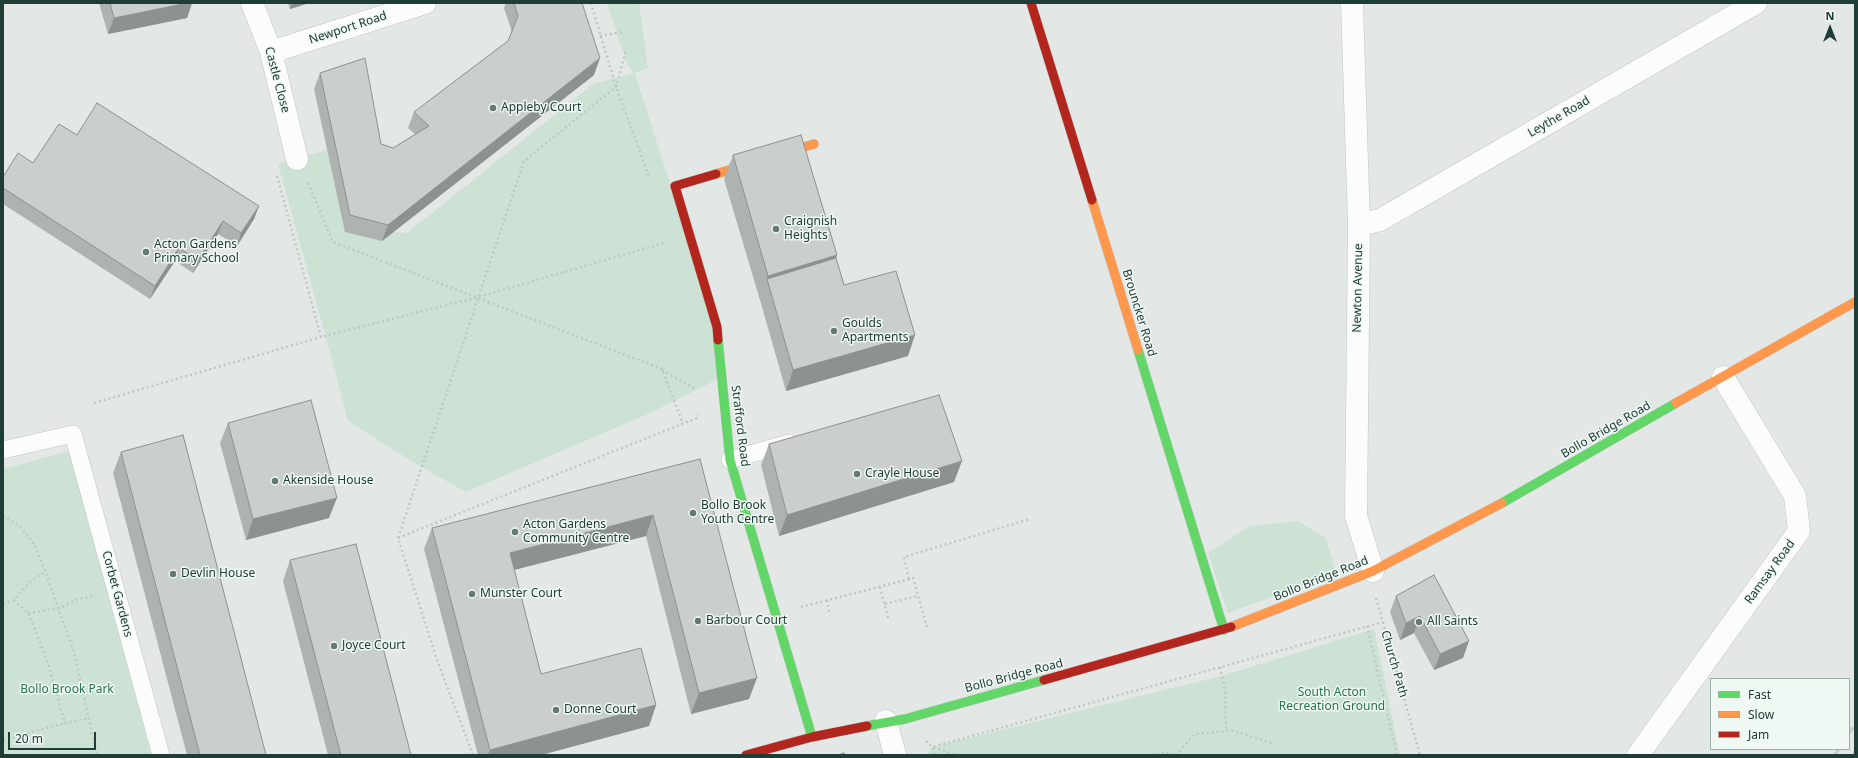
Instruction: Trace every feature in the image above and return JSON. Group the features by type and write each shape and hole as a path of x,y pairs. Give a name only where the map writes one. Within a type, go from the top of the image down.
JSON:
{"street":[{"name":"Castle Close","path":"252,3 271,52 297,158"},
{"name":"Newport Road","path":"271,52 425,3"},
{"name":"Brouncker Road","path":"1032,3 1224,630"},
{"name":"Newton Avenue","path":"1352,3 1359,225 1356,516 1371,572"},
{"name":"Leythe Road","path":"1359,225 1380,220 1756,3"},
{"name":"Strafford Road","path":"812,736 730,460 717,327 675,186 814,144"},
{"name":"Bollo Bridge Road","path":"746,755 812,736 905,718 1224,630 1371,572 1490,510 1773,347 1855,302"},
{"name":"Ramsay Road","path":"1638,755 1799,531 1795,496 1723,377"},
{"path":"886,721 895,755"}],"lane":[{"name":"Corbet Gardens","path":"3,450 73,434 161,755"},
{"path":"730,460 807,438"}],"path":[{"path":"591,3 616,87 651,182"},
{"path":"600,36 622,32"},
{"path":"474,755 437,660 398,538 524,162 616,87 626,50"},
{"path":"321,337 272,161 297,158 333,242 662,369 698,391"},
{"path":"94,403 321,337 478,297 665,243"},
{"path":"662,369 683,424"},
{"path":"398,538 697,418"},
{"path":"3,516 19,525 35,545 60,608 73,649 97,755"},
{"path":"909,579 904,557 1030,519"},
{"path":"3,604 14,600 28,584 45,571"},
{"name":"Church Path","path":"1371,572 1383,622 1420,755"},
{"path":"799,607 913,578 927,627"},
{"path":"880,587 888,618"},
{"path":"28,613 60,608 78,599 116,591"},
{"path":"885,604 918,596"},
{"path":"14,600 28,613 48,664 65,723"},
{"path":"827,600 830,615"},
{"path":"934,755 932,747 1383,622"},
{"path":"1367,626 1397,755"},
{"path":"1220,667 1225,690 1226,731"},
{"path":"3,740 89,718"},
{"path":"1157,755 1164,752 1176,755 1196,734 1231,730 1275,744"}],"green space":[{"path":"607,3 639,3 648,68 635,73 715,327 720,378 646,415 466,492 421,467 348,421 278,164 330,149 353,229 407,233 593,84 634,73 627,64"},
{"name":"Bollo Brook Park","path":"70,451 151,755 3,755 3,469"},
{"path":"1298,521 1326,538 1336,573 1228,613 1208,553 1250,526"},
{"name":"South Acton Recreation Ground","path":"1374,629 1400,755 927,755 932,747 1222,676"}],"building":[{"path":"110,3 188,3 114,18"},
{"name":"Appleby Court","path":"514,3 582,3 600,58 388,225 350,215 320,73 365,58 381,144 393,148 429,126 414,112 508,41 518,16"},
{"path":"97,103 259,206 241,233 223,221 198,260 179,248 155,286 3,188 3,177 18,153 33,163 59,124 77,135"},
{"name":"Craignish Heights","path":"801,135 837,255 768,276 733,155"},
{"name":"Goulds Apartments","path":"836,258 844,285 896,271 915,335 793,370 767,279"},
{"name":"Crayle House","path":"939,395 962,461 787,515 769,444"},
{"name":"Akenside House","path":"311,400 337,498 253,519 228,423"},
{"path":"183,435 266,755 200,755 121,452"},
{"path":"700,459 757,678 699,693 653,515 510,553 541,674 641,648 656,705 490,750 432,528"},
{"name":"Joyce Court","path":"356,544 411,755 341,755 290,560"},
{"path":"1434,575 1469,641 1440,654 1420,616 1406,623 1396,596"}],"railway":[{"path":"1850,732 1855,725"},
{"path":"1835,755 1838,750"}],"traffic: fast":[{"path":"718,340 730,460 812,737"},
{"path":"1138,350 1224,630"},
{"path":"1502,503 1676,403"},
{"path":"867,726 905,719 1044,680"}],"traffic: slow":[{"path":"716,174 814,144"},
{"path":"1092,200 1138,350"},
{"path":"1676,403 1855,302"},
{"path":"1231,627 1373,571 1502,503"}],"traffic: jam":[{"path":"1031,3 1092,200"},
{"path":"716,174 675,186 717,327 718,340"},
{"path":"1044,680 1231,627"},
{"path":"746,755 812,737 867,726"}],"place":[{"name":"Appleby Court","path":"493,108"},
{"name":"Craignish Heights","path":"776,229"},
{"name":"Acton Gardens Primary School","path":"146,252"},
{"name":"Goulds Apartments","path":"834,331"},
{"name":"Crayle House","path":"857,474"},
{"name":"Akenside House","path":"275,481"},
{"name":"Bollo Brook Youth Centre","path":"693,513"},
{"name":"Acton Gardens Community Centre","path":"515,532"},
{"name":"Devlin House","path":"173,574"},
{"name":"Munster Court","path":"472,594"},
{"name":"Barbour Court","path":"698,621"},
{"name":"All Saints","path":"1419,622"},
{"name":"Joyce Court","path":"334,646"},
{"name":"Donne Court","path":"556,710"}]}
